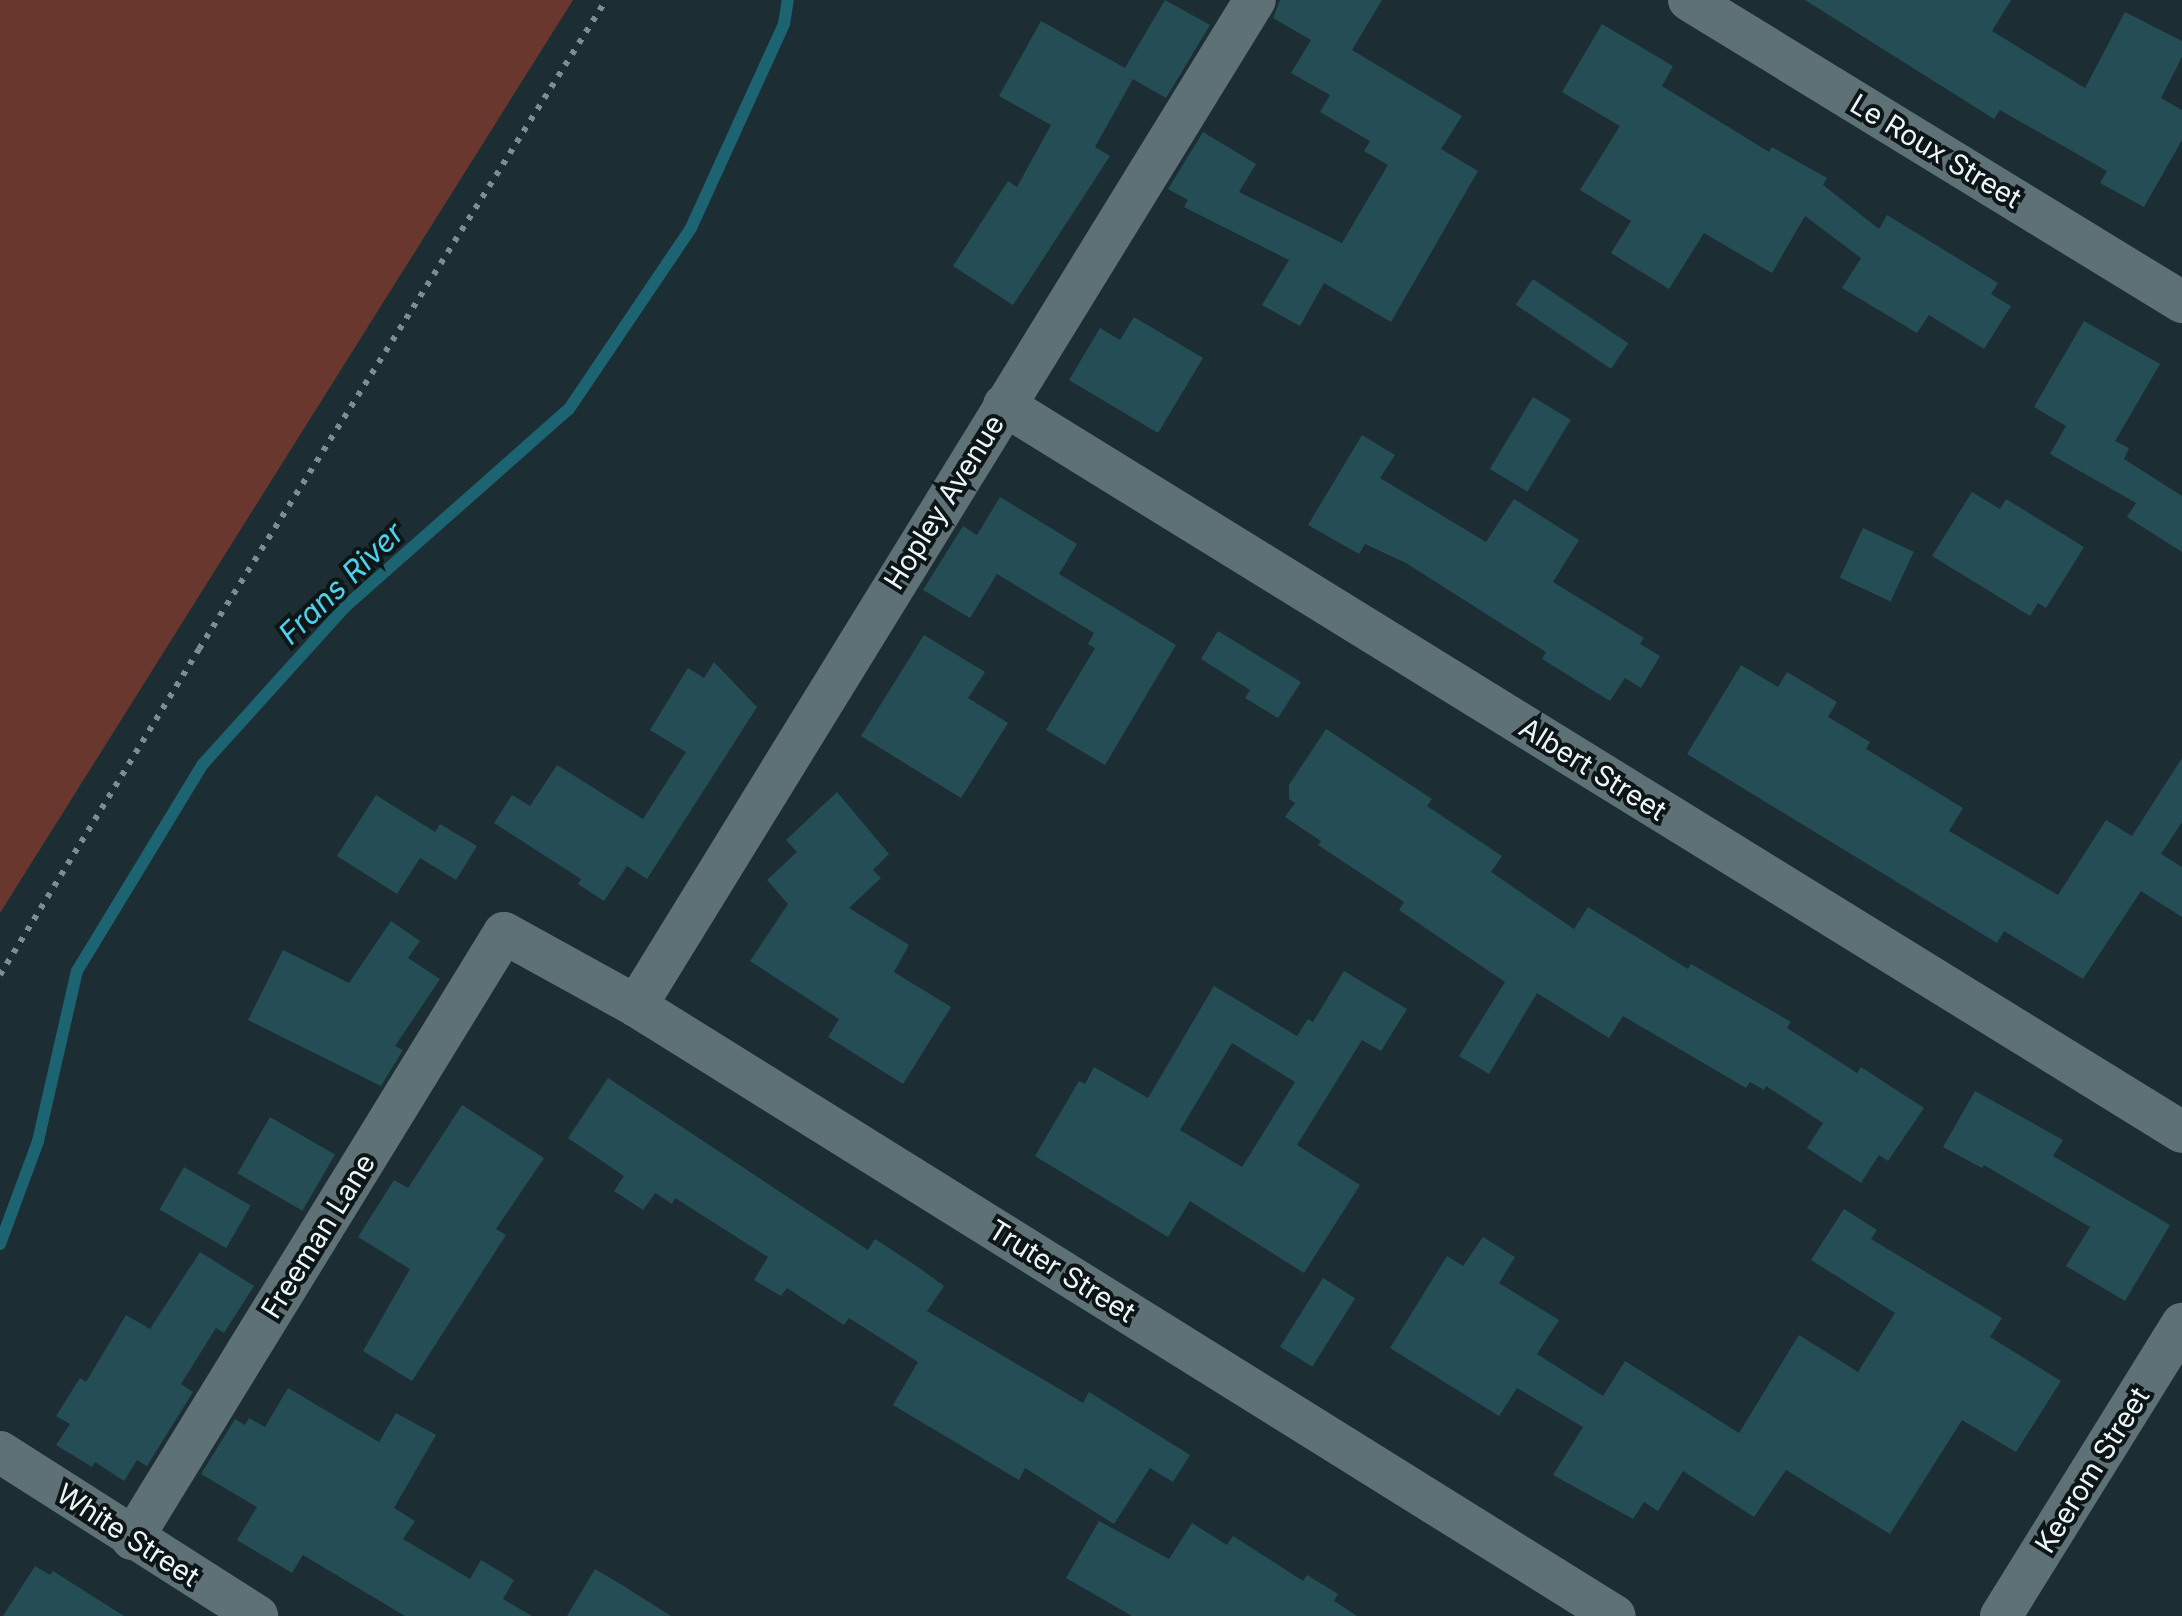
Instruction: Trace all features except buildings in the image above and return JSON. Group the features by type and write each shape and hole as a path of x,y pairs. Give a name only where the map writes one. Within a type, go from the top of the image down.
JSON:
{"street":[{"name":"Hopley Avenue","path":"636,1006 1255,0"},
{"name":"Le Roux Street","path":"1689,0 2182,302"},
{"name":"Albert Street","path":"1004,404 2182,1132"},
{"name":"Truter Street","path":"504,932 636,1006 1615,1616"},
{"name":"Freeman Lane","path":"132,1539 504,932"},
{"name":"Keerom Street","path":"2002,1616 2182,1324"},
{"name":"White Street","path":"0,1452 246,1613"}],"path":[{"path":"0,976 198,649 606,0"}],"shaded area":[{"path":"0,0 573,0 0,913"}],"waterway":[{"name":"Frans River","path":"0,1244 38,1141 77,971 203,764 346,606 569,409 691,228 784,24 788,0"}]}
